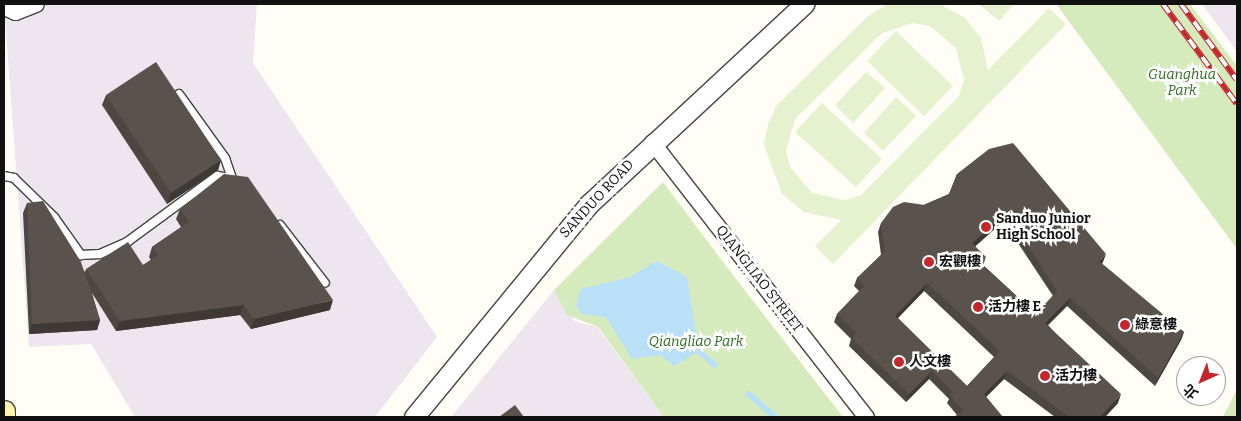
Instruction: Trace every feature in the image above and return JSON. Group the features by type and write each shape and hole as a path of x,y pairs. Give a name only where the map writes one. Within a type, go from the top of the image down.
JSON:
{"main road":[{"path":"4,411 4,417"}],"street":[{"path":"4,7 15,12 36,4"},
{"name":"SANDUO ROAD","path":"414,417 589,204 652,142 804,4"},
{"name":"QIANGLIAO STREET","path":"652,142 866,417"}],"lane":[{"path":"4,176 14,178 54,217 81,255 100,254 127,242 217,176 236,179 225,158 179,94"},
{"path":"277,220 325,283"}],"shaded area":[{"path":"4,4 257,4 253,63 437,337 375,417 135,417 91,344 29,347"},
{"path":"1202,4 1237,4 1237,52"},
{"path":"554,290 574,321 597,327 664,417 451,417"}],"green space":[{"path":"887,4 940,4 965,18 981,38 988,70 1049,8 1066,24 833,264 815,246 841,220 804,212 782,194 764,145 768,124 777,105 868,16","holes":["913,23 930,26 956,48 964,80 959,96 861,195 845,200 812,193 790,167 786,151 795,119 882,33"]},
{"path":"979,4 1014,4 999,21"},
{"name":"Guanghua Park","path":"1056,4 1190,4 1237,66 1237,249"},
{"path":"896,31 953,86 924,116 867,61"},
{"path":"866,72 885,88 853,123 835,105"},
{"path":"896,97 916,116 883,151 864,133"},
{"path":"822,103 882,159 856,187 795,132"},
{"name":"Qiangliao Park","path":"663,182 843,417 664,417 598,327 567,315 554,290"},
{"path":"1237,389 1237,417 1223,417"}],"water":[{"path":"657,261 687,277 699,351 674,366 660,355 632,359 606,317 581,314 576,305 581,289 630,277"}],"building":[{"path":"156,62 221,160 171,193 106,95"},
{"path":"1013,143 1106,254 1099,261 1184,332 1158,378 1070,298 1045,323 1121,394 1100,417 1069,417 1007,371 984,394 1003,417 954,417 963,410 950,395 953,392 932,371 909,394 852,338 856,333 837,314 864,286 857,278 885,251 881,223 893,207 904,202 925,205 949,194 957,174 989,149","holes":["1010,210 1019,222 1015,226 1057,291 1036,314 981,263 986,257 972,243","927,283 1000,351 967,386 895,316"]},
{"path":"224,174 248,177 333,300 254,319 244,305 120,321 86,269 128,242 143,265 158,255 152,247 189,222 180,209"},
{"path":"43,201 81,262 100,320 32,324 27,203"},
{"path":"515,405 524,417 499,417"}],"waterway":[{"path":"699,351 715,365"},
{"path":"749,394 775,417"}],"railway":[{"path":"1163,4 1237,104"},
{"path":"1181,4 1237,80"}],"place":[{"name":"Sanduo Junior High School","path":"986,227"},
{"name":"宏觀樓","path":"929,262"},
{"name":"活力樓 E","path":"978,307"},
{"name":"綠意樓","path":"1125,325"},
{"name":"人文樓","path":"899,362"},
{"name":"活力樓","path":"1045,376"}]}
